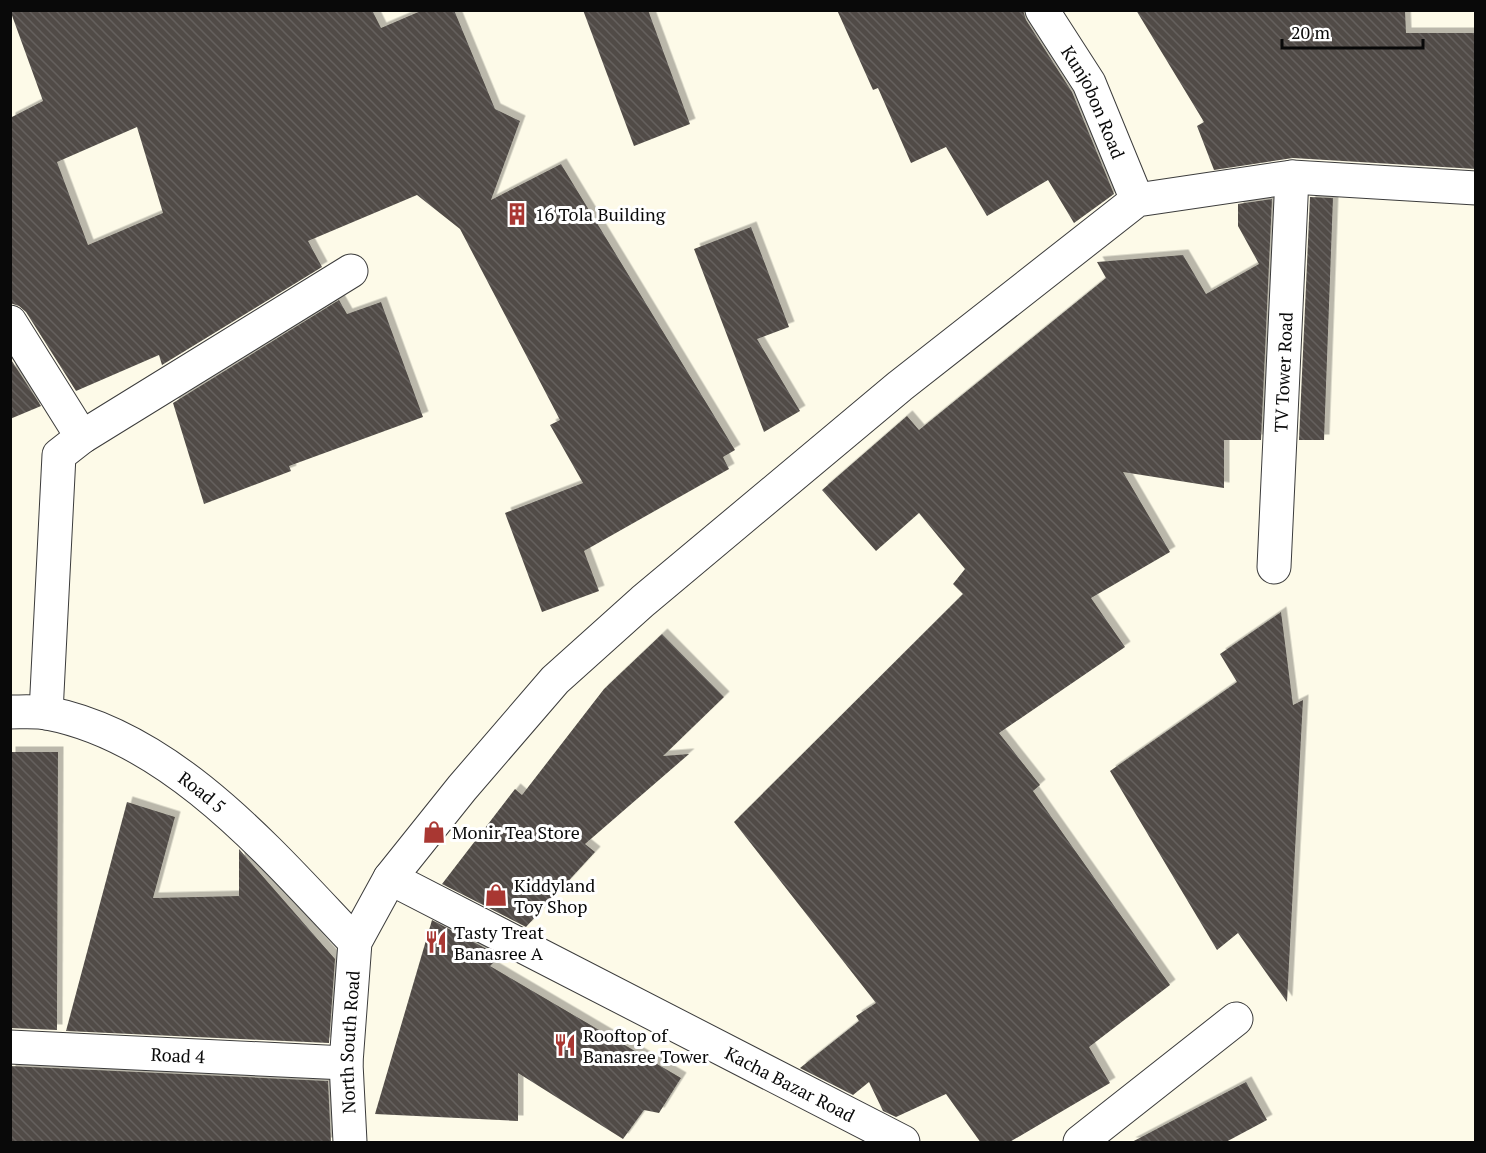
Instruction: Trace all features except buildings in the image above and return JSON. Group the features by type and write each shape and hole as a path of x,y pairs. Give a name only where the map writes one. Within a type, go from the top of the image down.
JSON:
{"street":[{"name":"Kunjobon Road","path":"1042,10 1089,83 1137,200"},
{"path":"355,942 390,878 555,680 643,601 900,386 1137,200 1292,177 1476,189"},
{"name":"TV Tower Road","path":"1274,567 1292,177"},
{"path":"46,713 59,455 82,437 351,271"},
{"path":"10,321 82,437"},
{"path":"10,689 46,713"},
{"name":"Road 5","path":"10,712 46,713 101,730 147,753 196,785 286,869 355,942"},
{"name":"Kacha Bazar Road","path":"390,878 903,1143"},
{"name":"North South Road","path":"350,1143 346,1063 355,942"},
{"path":"1080,1143 1236,1019"},
{"name":"Road 4","path":"10,1047 346,1063"}],"place":[{"name":"16 Tola Building","path":"517,214"},
{"name":"Monir Tea Store","path":"434,832"},
{"name":"Kiddyland Toy Shop","path":"496,895"},
{"name":"Tasty Treat Banasree A","path":"436,942"},
{"name":"Rooftop of Banasree Tower","path":"565,1045"}]}
